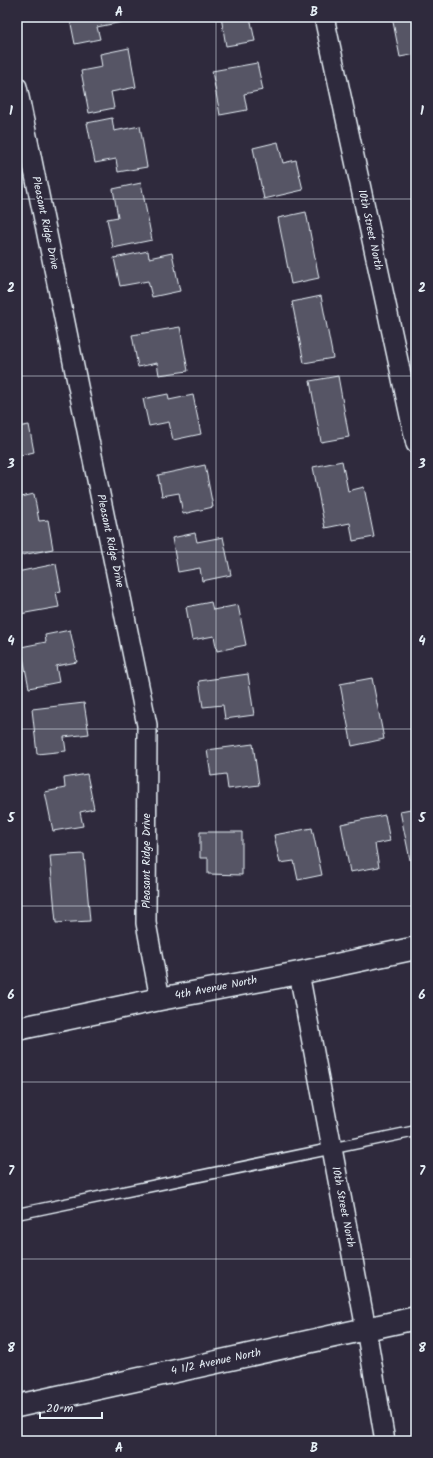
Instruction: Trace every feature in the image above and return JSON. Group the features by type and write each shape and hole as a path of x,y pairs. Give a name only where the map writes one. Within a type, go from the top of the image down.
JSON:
{"street":[{"name":"10th Street North","path":"324,17 416,444"},
{"name":"Pleasant Ridge Drive","path":"17,87 147,725 146,923 160,999"},
{"name":"4th Avenue North","path":"17,1029 160,999 299,973 416,948"},
{"name":"10th Street North","path":"299,973 366,1329 385,1441"},
{"name":"4 1/2 Avenue North","path":"17,1406 416,1318"}],"lane":[{"path":"17,1214 416,1131"}],"building":[{"path":"80,17 121,17 122,22 97,27 100,39 75,44 70,19"},
{"path":"221,17 250,17 255,41 226,46"},
{"path":"392,17 416,17 416,54 400,57"},
{"path":"129,48 136,87 111,92 114,108 89,113 81,71 102,67 100,54"},
{"path":"257,63 263,90 244,94 247,110 220,115 212,71"},
{"path":"112,118 114,131 140,126 147,167 118,172 116,159 95,163 87,123"},
{"path":"278,142 283,163 296,160 303,190 264,199 253,148"},
{"path":"141,183 152,240 113,248 107,219 118,217 113,189"},
{"path":"306,212 319,278 291,284 278,218"},
{"path":"148,251 149,258 172,253 180,291 152,297 148,281 120,286 114,258"},
{"path":"321,296 333,358 304,363 292,302"},
{"path":"180,327 188,371 159,375 157,363 138,367 132,335"},
{"path":"338,376 349,437 321,442 310,381"},
{"path":"168,394 169,400 193,395 201,434 173,440 169,422 149,426 143,399"},
{"path":"29,425 34,452 17,456 17,427"},
{"path":"342,461 348,491 364,487 374,537 353,541 350,523 325,528 313,467"},
{"path":"205,465 213,507 183,514 179,493 162,496 158,475"},
{"path":"34,494 39,521 48,520 53,549 17,556 17,498"},
{"path":"195,533 197,542 223,537 231,575 202,581 200,568 178,572 172,538"},
{"path":"56,564 61,591 56,592 59,607 20,614 17,598 17,572"},
{"path":"211,602 213,610 238,605 246,645 217,651 214,636 192,640 186,607"},
{"path":"70,630 77,662 56,666 59,682 29,688 21,647 46,642 45,635"},
{"path":"248,674 254,715 225,719 223,705 203,707 199,681"},
{"path":"372,678 384,739 352,746 340,684"},
{"path":"84,703 89,734 64,737 66,751 37,754 32,709"},
{"path":"253,744 259,785 228,789 226,774 211,776 207,750"},
{"path":"87,774 94,809 80,812 83,826 53,831 45,792 65,788 64,778"},
{"path":"416,808 416,859 410,860 400,811"},
{"path":"385,815 390,841 375,844 379,867 350,872 341,824"},
{"path":"312,828 322,875 298,880 294,861 280,863 274,835"},
{"path":"200,832 242,832 242,875 208,874 208,858 200,858"},
{"path":"84,854 90,921 56,923 50,856"}]}
